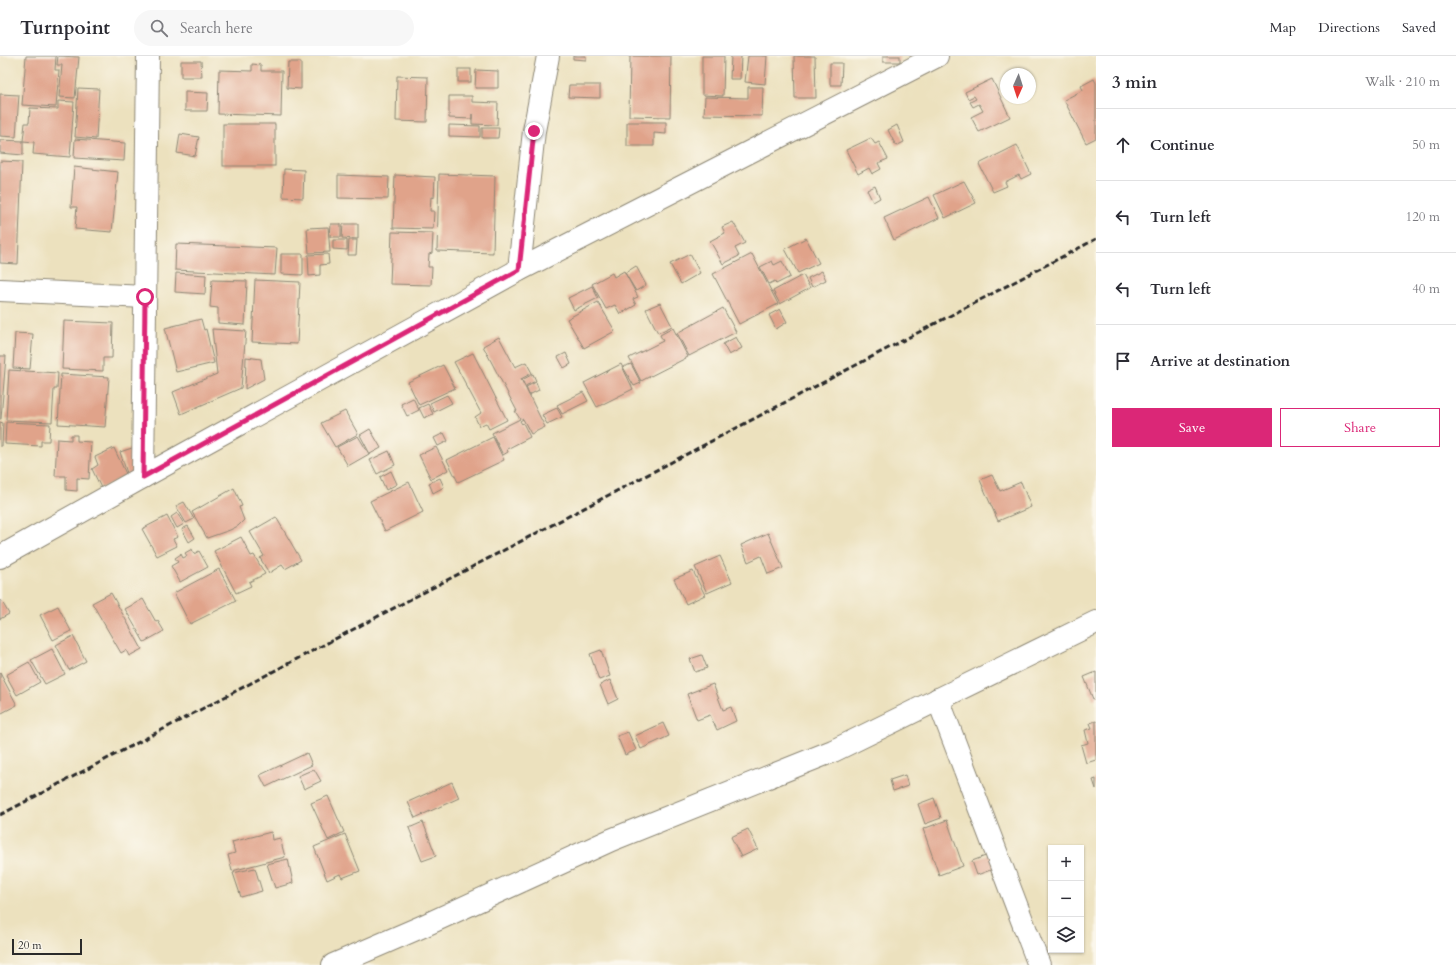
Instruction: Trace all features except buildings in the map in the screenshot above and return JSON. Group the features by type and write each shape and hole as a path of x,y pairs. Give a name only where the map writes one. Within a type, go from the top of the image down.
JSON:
{"street":[{"path":"143,477 148,56"},
{"path":"519,270 534,131 548,56"},
{"path":"0,557 519,270 936,56"},
{"path":"0,290 145,297"},
{"path":"0,542 27,542"},
{"path":"333,965 421,927 611,840 833,751 1096,622"},
{"path":"938,699 1039,965"}],"railway":[{"path":"0,815 1096,239"}],"route":[{"path":"145,297 143,477 519,270 534,131"}]}
